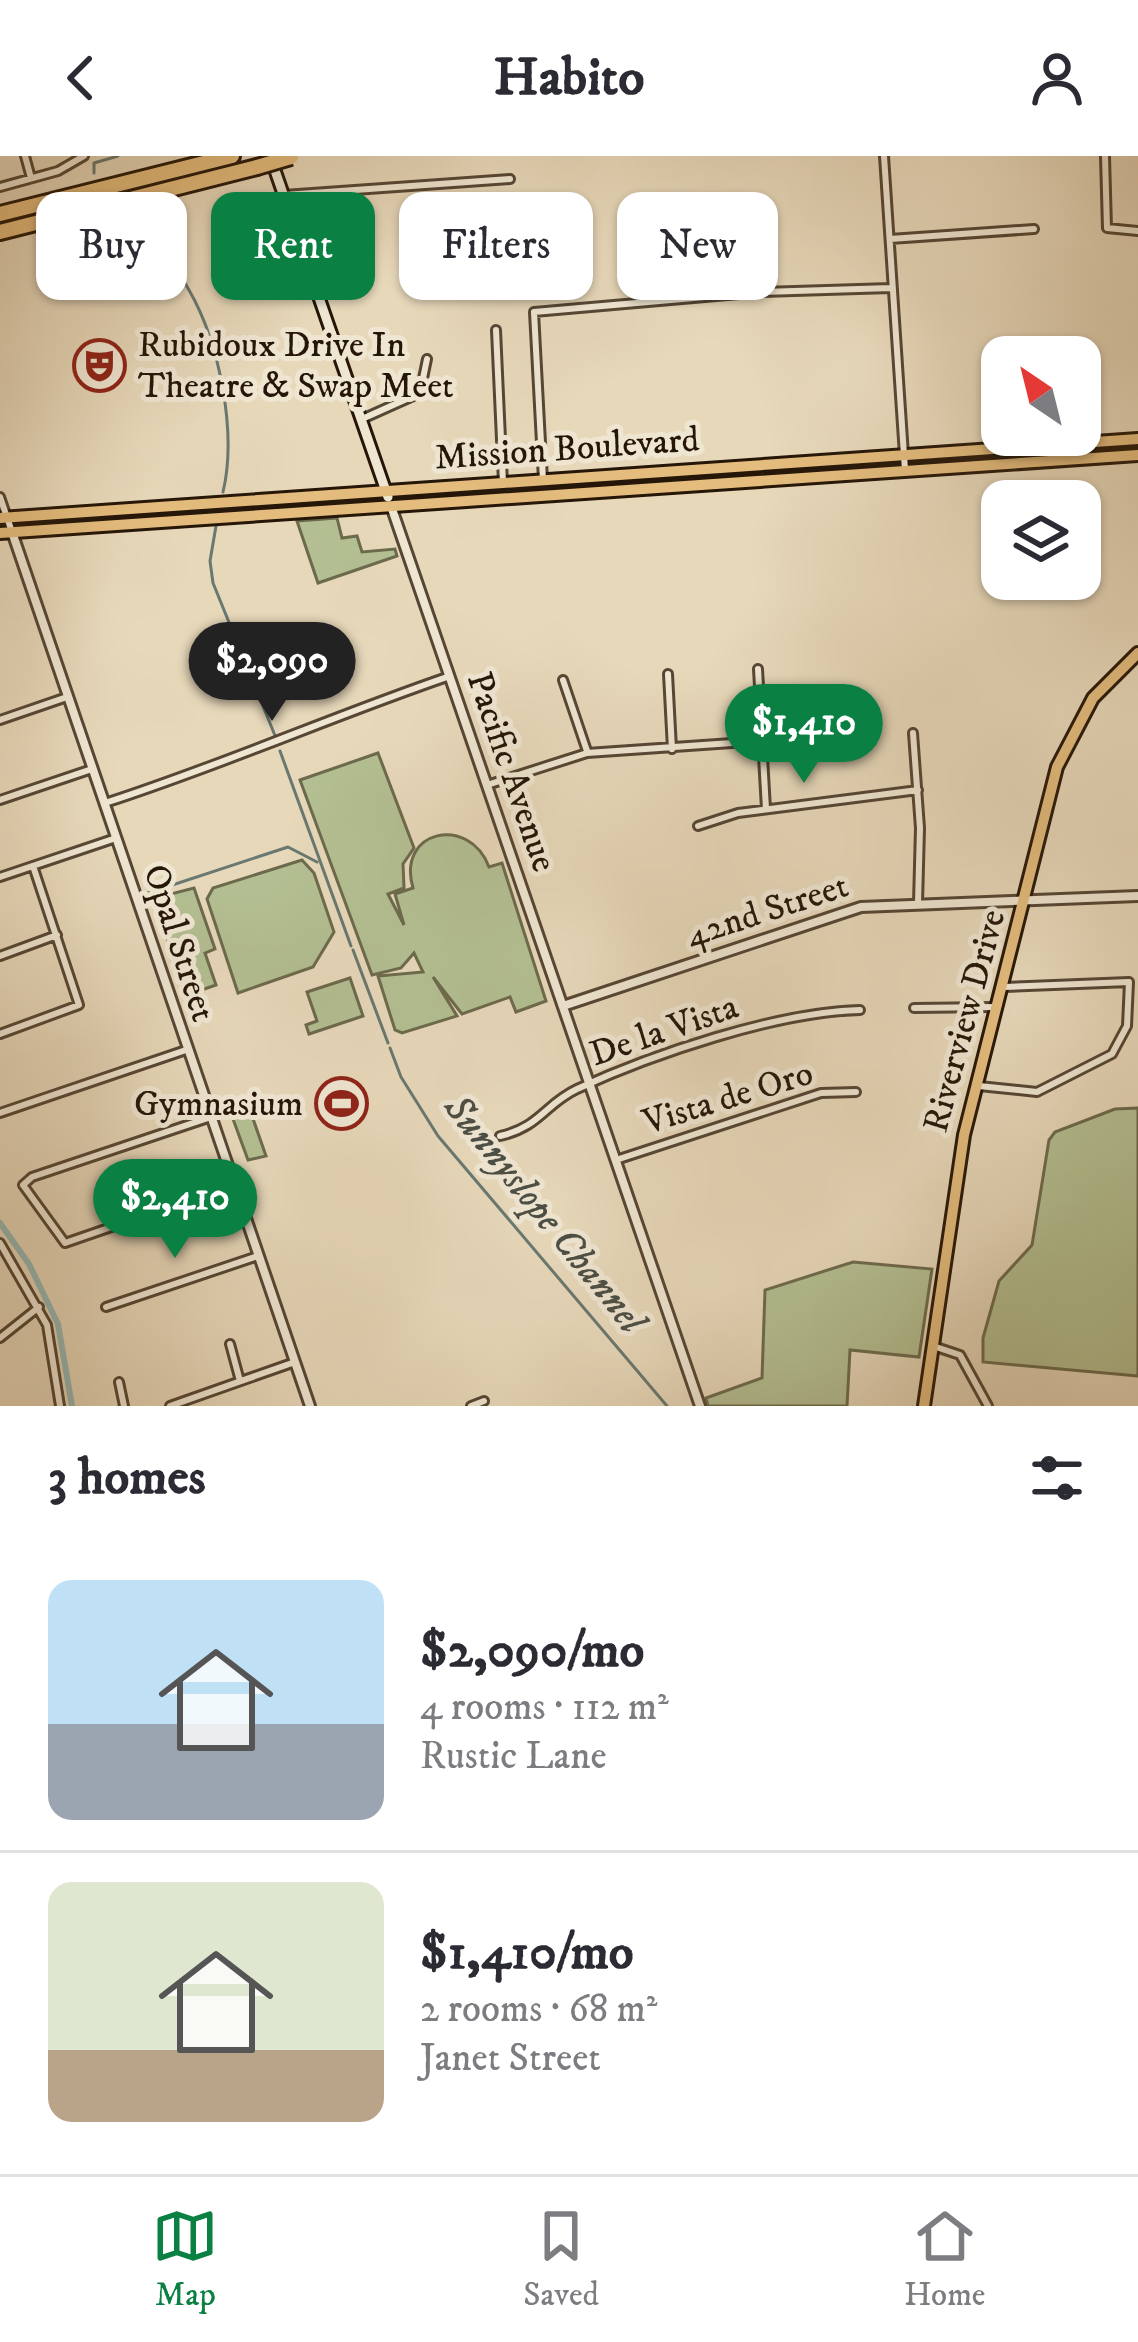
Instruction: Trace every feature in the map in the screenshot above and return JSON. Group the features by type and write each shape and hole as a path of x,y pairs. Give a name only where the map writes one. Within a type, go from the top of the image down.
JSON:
{"highway":[{"path":"0,214 232,156"},
{"path":"0,232 293,156"}],"main road":[{"name":"Pacific Avenue","path":"264,161 282,192"},
{"name":"Pacific Avenue","path":"321,300 391,506"},
{"name":"Mission Boulevard","path":"3,517 1138,439"},
{"name":"Mission Boulevard","path":"6,532 1138,455"},
{"name":"Riverview Drive","path":"924,1406 954,1185 1064,747 1094,698 1138,653"}],"street":[{"path":"25,156 31,178"},
{"path":"0,187 83,156"},
{"path":"884,156 905,470"},
{"path":"1106,156 1107,228 1138,232"},
{"path":"326,192 510,179"},
{"path":"890,239 1034,229"},
{"path":"543,481 533,312 762,292 891,288"},
{"path":"496,330 502,483"},
{"path":"362,419 420,393 427,359"},
{"path":"502,453 541,448"},
{"name":"Opal Street","path":"0,497 6,532 68,697 310,1406"},
{"name":"Pacific Avenue","path":"391,506 700,1406"},
{"path":"758,669 766,809"},
{"path":"668,674 672,749"},
{"path":"104,804 283,743 314,722 450,676"},
{"path":"563,680 587,752"},
{"path":"0,720 68,697"},
{"path":"913,734 918,903"},
{"path":"487,785 587,752 761,741"},
{"path":"0,800 92,769"},
{"path":"698,826 766,809 918,790"},
{"path":"0,877 116,838"},
{"path":"0,1034 79,1005 33,866"},
{"name":"42nd Street","path":"562,1006 861,907 1138,896"},
{"path":"0,956 57,935"},
{"path":"976,1085 1023,1095 1037,1092 1112,1054 1126,1027 1129,982 1004,987"},
{"path":"914,1009 998,1007"},
{"name":"De la Vista","path":"500,1136 536,1123 560,1099 590,1084 783,1019 860,1010"},
{"path":"0,1113 186,1050"},
{"name":"Vista de Oro","path":"616,1160 821,1093 856,1092"},
{"path":"211,1117 32,1177 23,1185 64,1243 233,1185"},
{"path":"0,1243 39,1307 51,1337 56,1405"},
{"path":"106,1307 258,1256"},
{"path":"0,1338 39,1307"},
{"path":"230,1345 240,1382"},
{"path":"932,1346 960,1355 988,1406"},
{"path":"170,1406 295,1362"},
{"path":"119,1382 124,1406"},
{"path":"471,1406 484,1401"}],"green space":[{"path":"337,518 342,538 357,536 362,552 395,549 397,556 318,583 297,521"},
{"path":"378,753 414,848 403,864 404,888 388,894 404,925 395,894 413,888 415,853 437,836 466,840 489,867 502,863 546,1001 516,1012 510,997 462,1014 433,977 457,1016 402,1033 395,1030 378,976 423,972 414,953 401,968 372,975 300,780"},
{"path":"302,860 314,873 334,932 313,967 238,993 207,899 213,888"},
{"path":"194,888 215,949 205,953 216,985 184,996 155,898"},
{"path":"350,978 363,1016 309,1034 306,1025 317,1021 307,992"},
{"path":"1138,1108 1138,1376 983,1362 983,1338 999,1281 1032,1245 1049,1140 1055,1132 1115,1109"},
{"path":"251,1113 266,1156 248,1160 233,1119"},
{"path":"853,1262 932,1269 919,1357 850,1350 847,1406 708,1406 706,1398 762,1378 765,1290"}],"waterway":[{"name":"Sunnyslope Channel","path":"94,173 94,163 118,156"},
{"name":"Sunnyslope Channel","path":"187,288 209,336 223,389 228,443 223,492"},
{"name":"Sunnyslope Channel","path":"216,526 210,561 213,583 276,738"},
{"name":"Sunnyslope Channel","path":"280,751 351,946"},
{"path":"145,894 288,847 317,862"},
{"name":"Sunnyslope Channel","path":"353,950 388,1043"},
{"name":"Sunnyslope Channel","path":"390,1048 401,1077 438,1136 667,1406"},
{"path":"0,1223 29,1264 58,1324 72,1406"}],"place":[{"name":"Rubidoux Drive In Theatre & Swap Meet","path":"99,366"},
{"name":"Gymnasium","path":"342,1104"}]}
